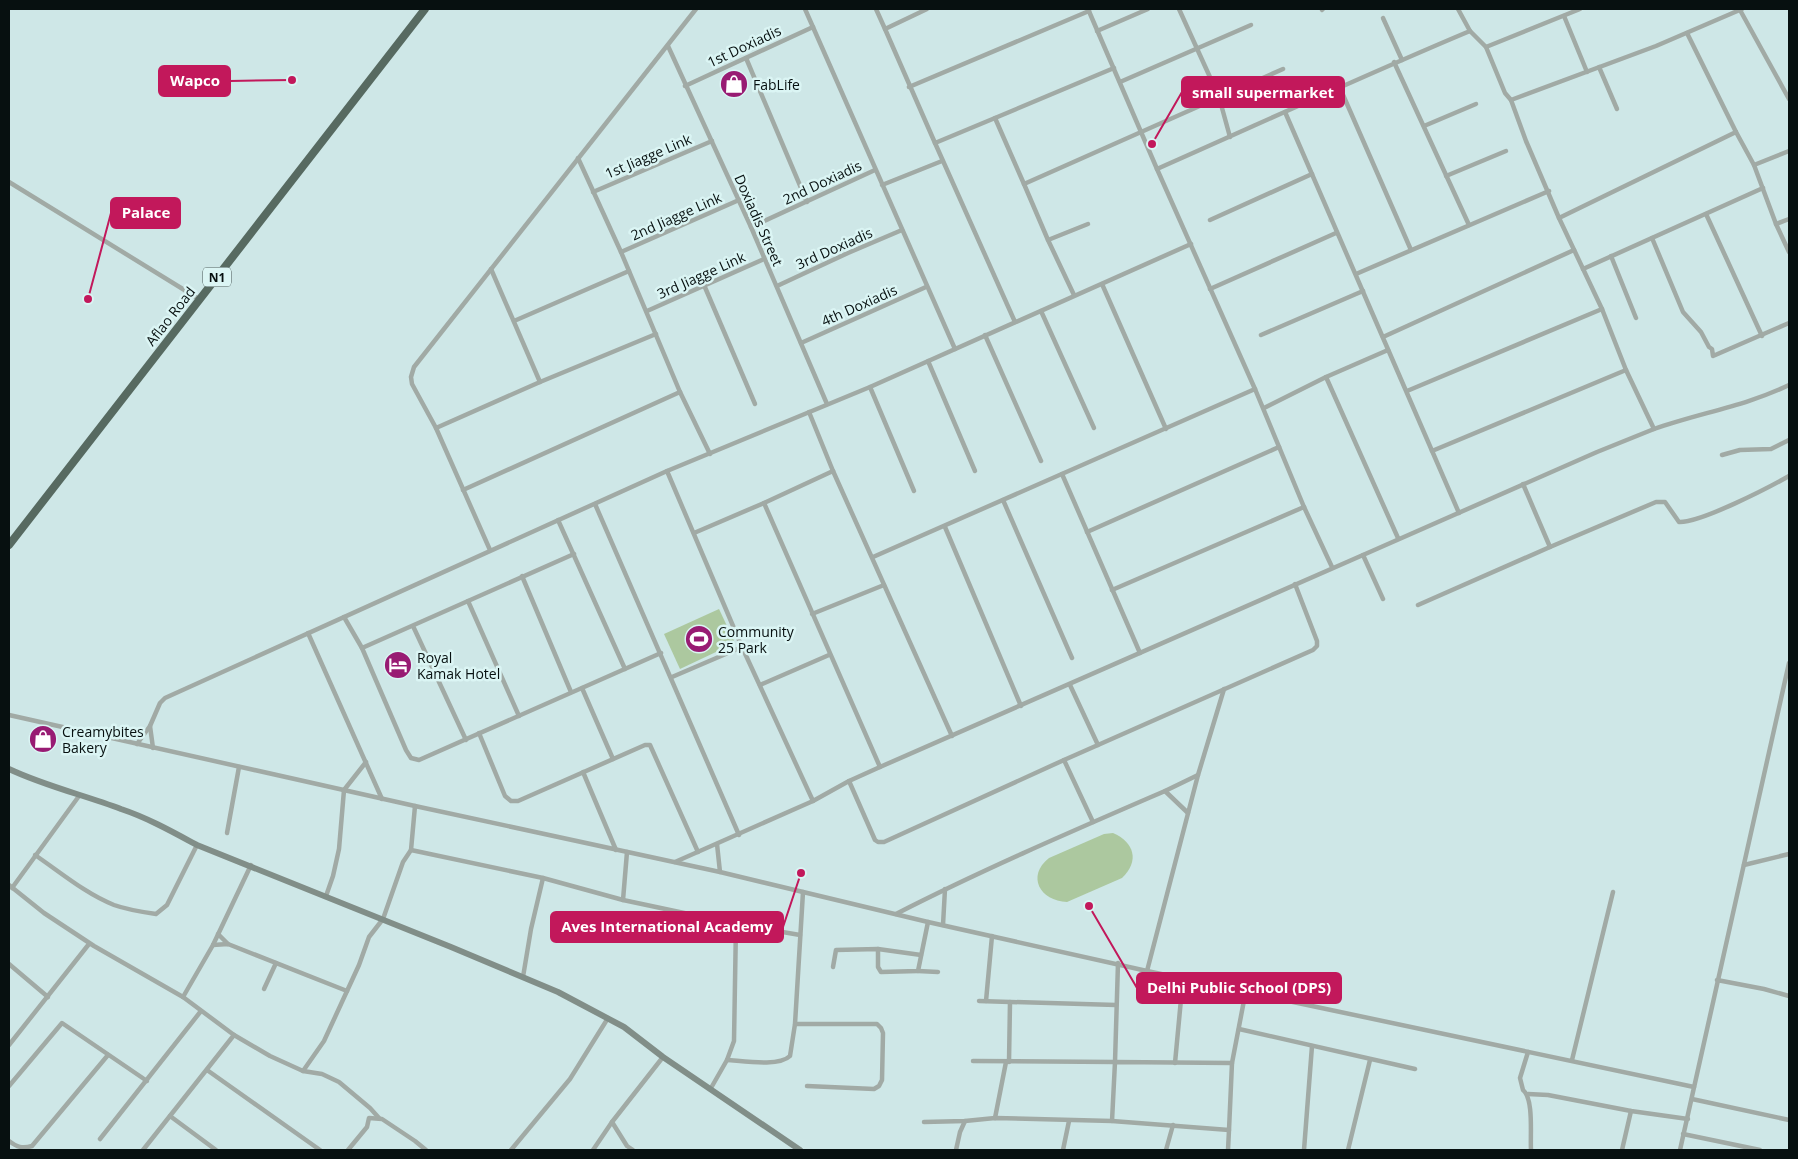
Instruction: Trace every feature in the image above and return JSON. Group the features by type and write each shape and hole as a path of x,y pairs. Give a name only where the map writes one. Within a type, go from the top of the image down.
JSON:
{"highway":[{"name":"Aflao Road","path":"9,545 425,9"}],"street":[{"path":"490,550 436,428 412,384 412,372 414,367 696,9"},
{"path":"805,9 926,288 955,349"},
{"path":"876,9 1015,322"},
{"path":"885,29 928,9"},
{"path":"1097,31 1148,9"},
{"path":"1179,9 1219,97 1230,137"},
{"path":"1458,9 1470,31 1486,47 1506,93 1511,100 1526,141 1559,218 1602,309 1626,370 1654,429"},
{"path":"1486,47 1580,9"},
{"path":"1511,100 1687,33 1741,9 1789,99"},
{"path":"909,87 1088,10 1264,408 1304,507 1332,567"},
{"path":"1564,16 1587,72"},
{"path":"1384,18 1402,60"},
{"path":"1120,82 1251,25"},
{"name":"1st Doxiadis","path":"685,86 812,27"},
{"path":"1157,169 1394,62 1470,31"},
{"path":"1687,33 1754,165 1776,224 1789,252"},
{"name":"Doxiadis Street","path":"668,46 751,227 827,404"},
{"path":"746,58 807,202"},
{"path":"1394,62 1469,225"},
{"path":"1600,67 1617,109"},
{"path":"935,143 1114,68"},
{"path":"1024,184 1284,69"},
{"path":"1340,88 1411,250"},
{"path":"1424,126 1476,104"},
{"path":"1285,112 1458,513"},
{"path":"995,118 1074,296"},
{"path":"1559,218 1736,132"},
{"name":"1st Jiagge Link","path":"593,192 712,141"},
{"path":"1446,176 1506,151"},
{"path":"1754,165 1789,151"},
{"path":"578,158 630,271 680,392 710,454"},
{"path":"882,185 942,160"},
{"name":"2nd Doxiadis","path":"751,227 875,170"},
{"path":"1210,220 1312,174"},
{"path":"9,182 199,299"},
{"path":"1583,269 1762,188"},
{"path":"1356,274 1549,191"},
{"name":"2nd Jiagge Link","path":"621,252 739,200"},
{"path":"1706,214 1762,336"},
{"path":"1776,224 1789,219"},
{"path":"1048,240 1088,224"},
{"name":"3rd Doxiadis","path":"777,286 902,230"},
{"path":"1210,289 1336,233"},
{"path":"1652,238 1683,312 1700,332 1708,347 1712,349 1713,356 1789,324"},
{"path":"136,744 150,726 160,703 165,698 667,471 870,387 1191,244"},
{"path":"1383,337 1574,250"},
{"path":"1611,256 1636,318"},
{"name":"3rd Jiagge Link","path":"647,311 764,259"},
{"path":"491,269 540,382"},
{"path":"514,321 630,271"},
{"path":"1102,284 1166,429"},
{"path":"704,285 755,404"},
{"name":"4th Doxiadis","path":"801,343 926,288"},
{"path":"1261,335 1363,291"},
{"path":"1407,391 1602,309"},
{"path":"1041,311 1094,428"},
{"path":"436,428 656,334"},
{"path":"985,335 1041,461"},
{"path":"1264,408 1326,377 1388,350"},
{"path":"928,360 975,471"},
{"path":"1432,451 1626,370"},
{"path":"1326,377 1398,538"},
{"path":"674,862 813,801 849,781 880,767 1597,452 1679,420 1751,401 1789,385"},
{"path":"870,387 914,491"},
{"path":"873,557 945,527 1255,389"},
{"path":"463,490 680,392"},
{"path":"809,412 833,471 952,736"},
{"path":"1722,455 1740,450 1771,449 1789,440"},
{"path":"1087,532 1279,447"},
{"path":"667,471 742,646 813,801"},
{"path":"694,533 833,471"},
{"path":"1062,474 1140,653"},
{"path":"1418,605 1656,502 1665,502 1679,522 1685,522 1721,509 1789,476"},
{"path":"1523,484 1550,547"},
{"path":"1003,500 1072,658"},
{"path":"764,503 880,767"},
{"path":"595,504 662,653 739,835"},
{"path":"1112,590 1304,507"},
{"path":"558,520 625,669"},
{"path":"945,527 1021,706"},
{"path":"362,648 574,554"},
{"path":"1362,555 1382,598"},
{"path":"522,576 571,692"},
{"path":"849,781 875,840 884,842 1313,650 1317,646 1317,641 1295,584"},
{"path":"812,614 884,585"},
{"path":"468,601 519,716"},
{"path":"344,617 362,648 406,750 411,758 419,760 662,653"},
{"path":"412,626 466,740"},
{"path":"308,633 382,799"},
{"path":"672,677 742,646"},
{"path":"760,685 830,655"},
{"path":"1680,1150 1789,663"},
{"path":"1070,685 1098,745"},
{"path":"582,688 613,759"},
{"path":"1147,971 1198,775 1224,689"},
{"path":"9,716 382,799 584,841 616,850 720,872 928,922 1147,971 1246,990 1694,1087"},
{"path":"150,726 153,748"},
{"path":"480,734 505,796 511,801 518,801 645,745 650,745 698,852"},
{"path":"1064,760 1093,822"},
{"path":"326,896 333,876 339,848 344,790 366,762"},
{"path":"227,834 240,767"},
{"path":"9,769 27,778 139,816 198,845 251,865 558,992 624,1027 663,1057 800,1150"},
{"path":"583,772 616,850"},
{"path":"896,914 945,889 1198,775"},
{"path":"1165,791 1188,813"},
{"path":"79,796 10,886 44,913 90,944 183,997 234,1035 270,1056 303,1071 322,1074 338,1082 379,1118 415,1140 426,1150"},
{"path":"303,1071 324,1041 359,965 369,937 383,919 403,862 411,850 415,806"},
{"path":"717,844 720,872"},
{"path":"34,855 90,892 114,905 139,912 156,914 167,905 198,845"},
{"path":"411,850 543,878 623,900 736,924 800,934"},
{"path":"623,900 627,852"},
{"path":"1744,865 1789,854"},
{"path":"183,997 213,945 251,865"},
{"path":"523,977 531,929 543,878"},
{"path":"944,925 945,889"},
{"path":"727,1060 768,1062 788,1059 790,1056 803,892"},
{"path":"1572,1060 1614,892"},
{"path":"918,971 928,922"},
{"path":"710,1088 727,1060 734,1041 736,924"},
{"path":"218,934 228,944 347,991"},
{"path":"986,1001 992,936"},
{"path":"9,1045 90,944"},
{"path":"213,945 228,944"},
{"path":"833,967 836,950 878,950 921,954"},
{"path":"878,950 878,967 881,972 938,972"},
{"path":"264,989 276,963"},
{"path":"1112,1121 1118,963"},
{"path":"9,964 48,996"},
{"path":"1174,1063 1183,978"},
{"path":"1717,980 1789,996"},
{"path":"1228,1150 1232,1064 1246,990"},
{"path":"979,1001 1116,1005"},
{"path":"995,1118 1007,1062 1010,1002"},
{"path":"100,1139 201,1011"},
{"path":"511,1150 570,1079 608,1018"},
{"path":"9,1086 62,1023 147,1081"},
{"path":"794,1024 877,1024 883,1033 882,1080 879,1086 874,1089 807,1086"},
{"path":"1239,1029 1415,1069"},
{"path":"143,1150 234,1035"},
{"path":"1304,1150 1312,1046"},
{"path":"1528,1052 1524,1072 1520,1078 1522,1090 1528,1094 1548,1095 1631,1111 1688,1119"},
{"path":"9,1141 17,1147 32,1146 108,1055"},
{"path":"593,1150 612,1122 663,1057"},
{"path":"1348,1150 1370,1060"},
{"path":"973,1061 1232,1064"},
{"path":"207,1070 320,1150"},
{"path":"1528,1094 1531,1150"},
{"path":"1692,1099 1789,1120"},
{"path":"348,1150 367,1127 369,1118 365,1105"},
{"path":"1622,1150 1631,1111"},
{"path":"170,1116 216,1150"},
{"path":"369,1118 379,1118"},
{"path":"924,1122 995,1118 1112,1121 1229,1130"},
{"path":"956,1150 960,1132 965,1121"},
{"path":"1063,1150 1069,1121"},
{"path":"612,1122 627,1146 634,1150"},
{"path":"1166,1150 1173,1125"},
{"path":"1683,1134 1746,1149 1760,1150"}],"green space":[{"name":"Community 25 Park","path":"719,609 735,643 680,669 664,634"},
{"path":"1113,833 1126,841 1132,852 1133,859 1131,865 1128,872 1122,878 1067,902 1058,901 1043,892 1037,880 1038,872 1049,858 1104,834"}],"place":[{"name":"Wapco","path":"292,80"},
{"name":"FabLife","path":"734,84"},
{"name":"small supermarket","path":"1152,144"},
{"name":"Palace","path":"88,299"},
{"name":"Community 25 Park","path":"699,639"},
{"name":"Royal Kamak Hotel","path":"398,665"},
{"name":"Creamybites Bakery","path":"43,739"},
{"name":"Aves International Academy","path":"801,873"},
{"name":"Delhi Public School (DPS)","path":"1089,906"}]}
